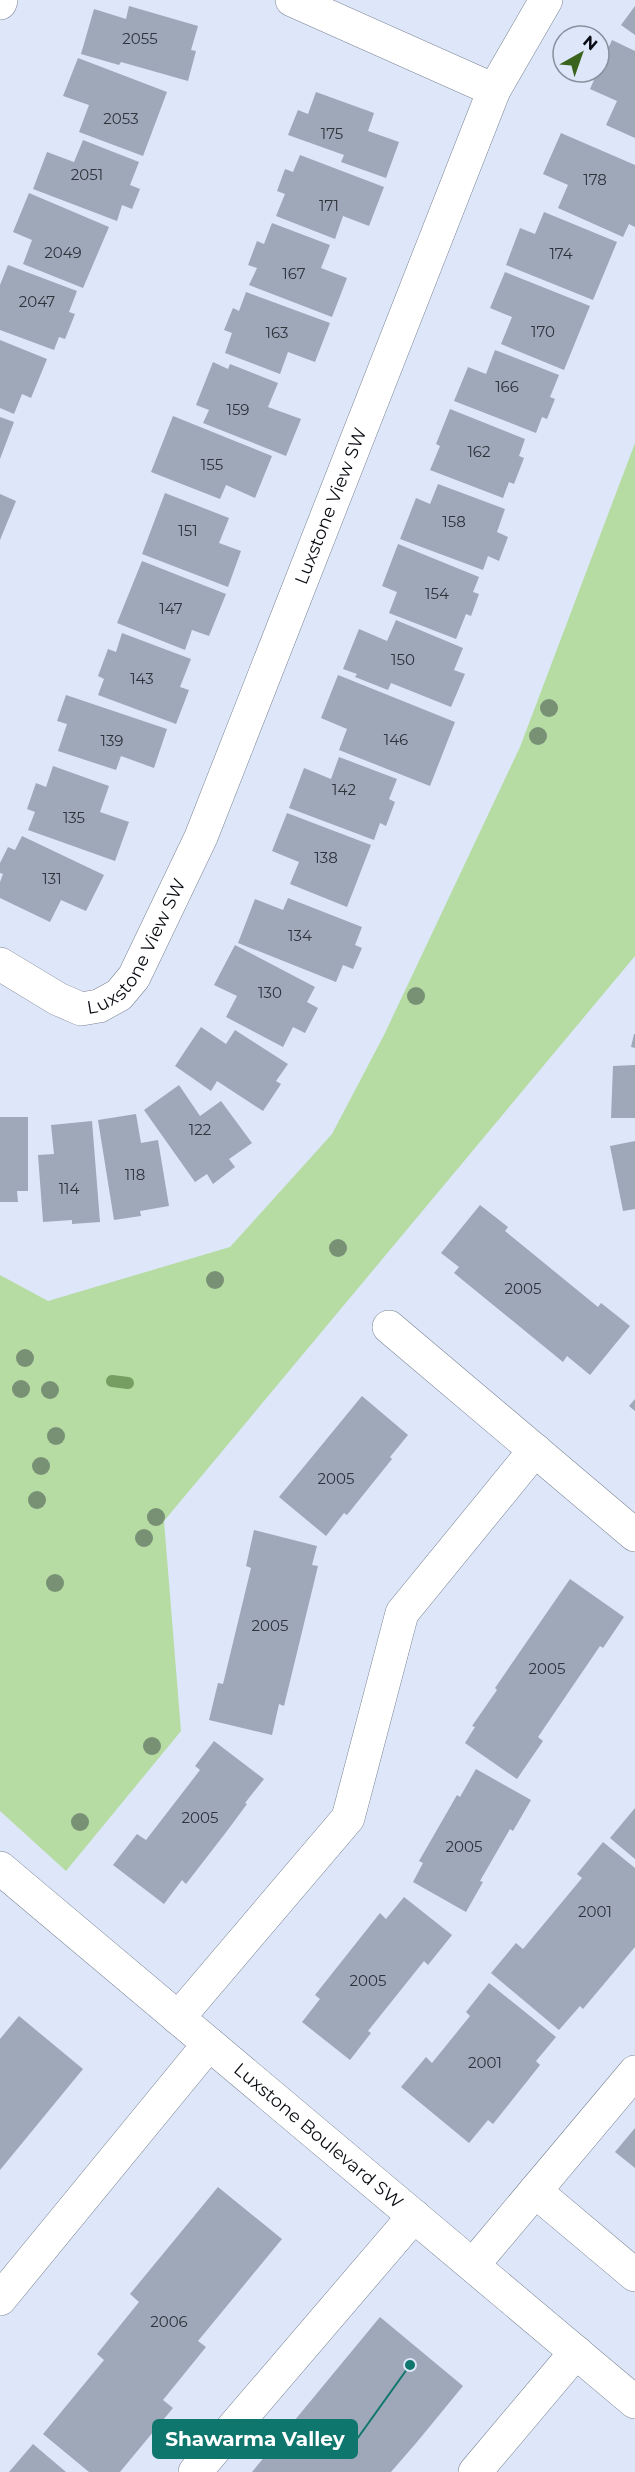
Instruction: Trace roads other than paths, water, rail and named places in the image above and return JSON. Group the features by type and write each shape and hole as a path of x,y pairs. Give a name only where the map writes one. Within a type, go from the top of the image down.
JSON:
{"street":[{"path":"292,0 494,90"},
{"name":"Luxstone View SW","path":"0,964 58,999 81,1009 99,1006 119,996 134,978 201,837 494,90 546,0"},
{"path":"389,1327 635,1534"},
{"path":"178,2018 348,1818 402,1613 535,1450"},
{"name":"Luxstone Boulevard SW","path":"0,1868 635,2402"},
{"path":"0,2299 209,2044"},
{"path":"473,2265 635,2072"},
{"path":"535,2191 635,2275"},
{"path":"195,2472 414,2216"},
{"path":"475,2472 576,2352"}],"waterway":[{"path":"112,1381 128,1383"}],"place":[{"name":"Shawarma Valley","path":"410,2365"}]}
